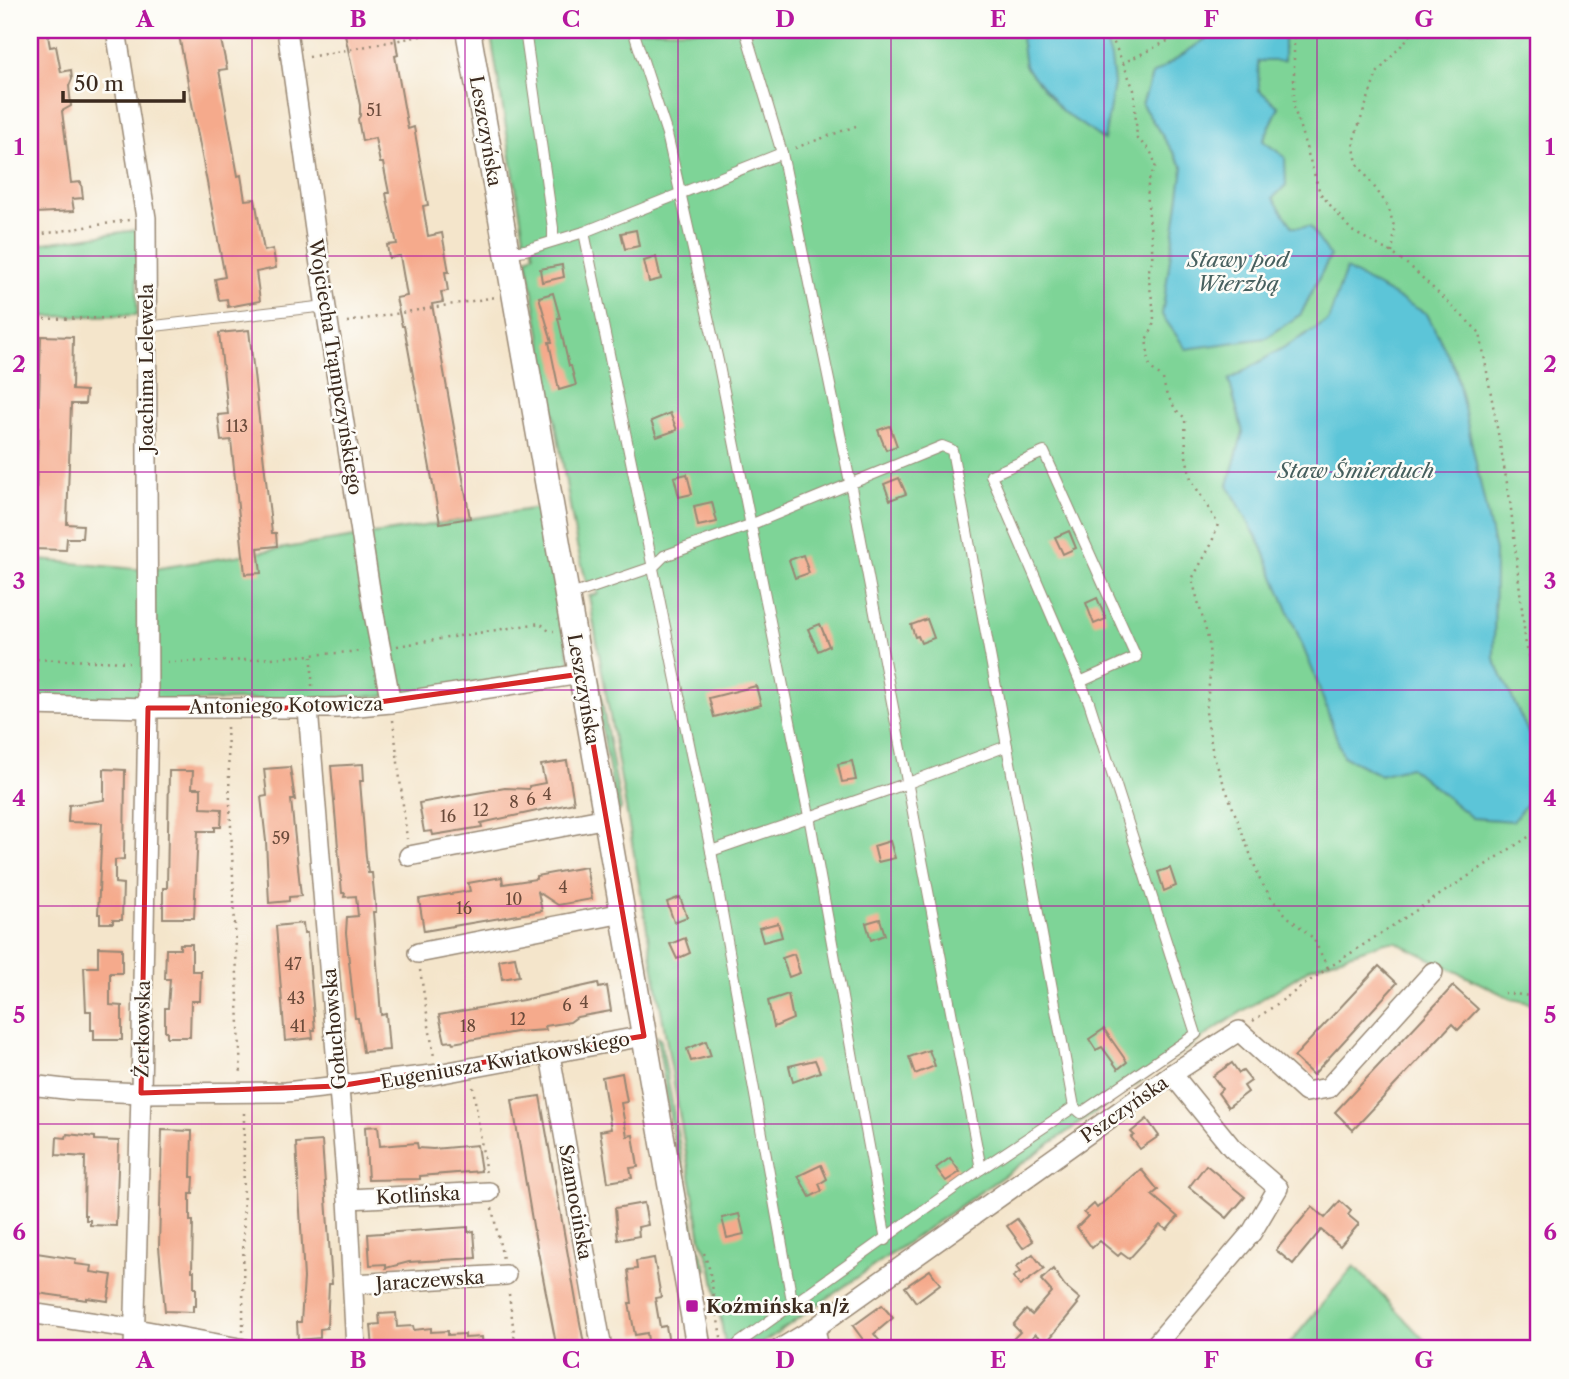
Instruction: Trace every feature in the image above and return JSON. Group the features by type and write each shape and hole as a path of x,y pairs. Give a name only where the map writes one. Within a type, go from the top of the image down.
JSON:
{"street":[{"name":"Joachima Lelewela","path":"116,30 146,218 148,708"},
{"name":"Wojciecha Trąmpczyńskiego","path":"287,30 327,315 391,703"},
{"name":"Leszczyńska","path":"468,30 699,1349"},
{"name":"Antoniego Kotowicza","path":"30,705 310,709 391,703 581,674"},
{"name":"Żerkowska","path":"134,1349 148,708"},
{"name":"Gołuchowska","path":"310,709 348,1199 356,1349"},
{"path":"409,856 607,818"},
{"path":"418,953 623,913"},
{"path":"1172,1074 1239,1031 1306,1092 1328,1088 1433,972"},
{"name":"Eugeniusza Kwiatkowskiego","path":"30,1085 141,1093 286,1092 437,1074 644,1036"},
{"name":"Szamocińska","path":"550,1055 602,1349"},
{"name":"Pszczyńska","path":"780,1349 815,1328 1172,1074 1232,1148 1278,1188 1252,1232 1152,1349"},
{"name":"Kotlińska","path":"348,1199 489,1192"},
{"name":"Jaraczewska","path":"354,1284 506,1275"},
{"path":"30,1313 244,1349"},
{"path":"815,1328 819,1349"}],"lane":[{"path":"524,30 554,228 553,241"},
{"path":"633,30 667,134 681,192 809,816 886,1240"},
{"path":"745,30 782,153 850,482 981,1169"},
{"path":"507,253 584,232 782,153"},
{"path":"584,232 711,851 793,1306"},
{"path":"146,327 317,307 327,315"},
{"path":"568,596 653,567 664,555 750,525 942,446 952,450 1074,1107 1081,1114 1196,1034 1080,682 991,475 1044,452 1136,657 1080,682"},
{"path":"711,851 1007,746"},
{"path":"735,1349 739,1343 886,1240 981,1169 1074,1107"}],"path":[{"path":"293,60 453,30"},
{"path":"1108,30 1133,90 1137,139 1150,149 1157,165 1148,182 1152,246 1150,293 1154,309 1150,334 1146,339 1146,350 1150,367 1163,379 1166,393 1175,410 1185,418 1186,456 1191,479 1218,524 1211,545 1192,579 1209,642 1210,676 1206,712 1213,755 1260,880 1280,908 1313,938 1328,968"},
{"path":"1123,63 1190,30"},
{"path":"1294,30 1294,107 1320,193 1352,230 1412,268 1480,333 1510,500 1526,646 1539,684"},
{"path":"1392,253 1395,230 1388,206 1357,163 1353,142 1377,73 1415,30"},
{"path":"782,153 856,126"},
{"path":"30,236 146,218"},
{"path":"327,315 336,324 514,294"},
{"path":"30,319 132,318 146,327"},
{"path":"30,659 232,661 381,649 540,624 549,631 561,631"},
{"path":"310,709 312,656"},
{"path":"391,703 409,856"},
{"path":"219,708 228,727 230,745 239,1069 244,1093 244,1349"},
{"path":"1239,1031 1328,968 1539,830"},
{"path":"418,953 437,1074"},
{"path":"1504,993 1539,997"}],"highlighted area":[{"path":"581,674 644,1036 339,1086 141,1093 148,708 336,708"}],"green space":[{"path":"490,30 1539,30 1539,1005 1512,999 1396,942 1385,942 1312,967 1224,1023 754,1349 740,1349 737,1336 725,1345 712,1268 701,1239 589,596 598,594 596,582 587,584 577,546 527,259 534,254 531,242 525,243"},
{"path":"137,230 137,315 30,317 30,245"},
{"path":"544,507 571,670 381,696 142,703 30,697 30,559 147,570"},
{"path":"593,677 598,679 621,809 617,813"},
{"path":"657,1037 661,1040 696,1240 707,1269 695,1270"},
{"path":"1354,1266 1433,1349 1285,1349"}],"water":[{"path":"1020,30 1102,30 1111,58 1114,84 1104,140 1063,112 1025,66"},
{"name":"Stawy pod Wierzbą","path":"1219,30 1284,30 1284,61 1258,61 1259,90 1279,107 1263,141 1285,157 1286,185 1273,198 1293,227 1310,227 1330,256 1301,314 1266,338 1186,349 1162,315 1183,167 1142,105 1152,75"},
{"name":"Staw Śmierduch","path":"1346,269 1427,314 1456,371 1495,551 1494,659 1535,747 1529,800 1513,821 1472,818 1410,767 1380,775 1343,756 1315,676 1262,547 1228,485 1243,432 1229,380 1328,321"}],"building":[{"path":"30,30 47,30 50,47 56,46 61,72 71,70 71,106 62,111 71,183 81,182 83,198 72,199 74,211 35,213 33,205 30,148 36,147 30,112"},
{"path":"178,30 219,30 227,69 219,70 238,176 241,175 245,200 255,199 264,251 273,249 276,268 256,272 260,301 228,307 227,299 219,300 215,279 225,277"},
{"path":"344,30 394,30 398,55 395,56 408,129 414,127 428,205 423,206 428,236 442,233 449,272 445,272 448,291 441,292 443,302 432,304 470,518 440,523 404,326 396,298 407,296 400,256 389,258 387,245 397,244 386,193 389,193 375,138 362,141 358,119 360,105"},
{"path":"636,230 639,246 625,249 621,233"},
{"path":"656,257 661,279 649,282 644,261"},
{"path":"562,265 564,277 542,282 540,269"},
{"path":"553,293 569,366 576,385 559,390 549,342 552,342 539,297"},
{"path":"249,330 272,533 276,533 277,546 258,548 261,573 245,574 231,440 221,441 218,415 228,414 219,333"},
{"path":"41,336 73,337 72,390 86,391 85,404 71,404 67,524 83,525 82,538 67,538 66,550 31,549 30,496 36,496"},
{"path":"670,413 677,430 657,437 651,421"},
{"path":"890,426 897,446 886,450 878,430"},
{"path":"687,474 692,494 679,497 674,477"},
{"path":"899,478 906,494 890,500 884,484"},
{"path":"712,502 717,522 698,526 694,506"},
{"path":"1069,531 1076,548 1063,554 1055,537"},
{"path":"803,555 809,573 795,578 789,560"},
{"path":"1097,598 1106,619 1094,624 1086,603"},
{"path":"927,619 934,638 921,643 918,636 915,637 911,625"},
{"path":"820,624 829,646 818,651 808,629"},
{"path":"756,686 761,705 714,717 709,698"},
{"path":"567,761 574,803 481,823 482,827 433,835 432,831 424,832 419,803 505,788 529,789 529,786 545,783 541,765"},
{"path":"852,761 856,780 842,782 838,764"},
{"path":"363,764 364,781 360,781 366,857 368,873 372,873 381,1015 386,1014 389,1050 363,1052 358,1018 355,1018 346,933 347,917 358,916 356,896 344,897 345,893 342,893 331,766"},
{"path":"290,767 295,800 291,800 301,896 289,897 289,901 269,903 261,797 267,796 264,769"},
{"path":"104,769 125,770 124,859 115,860 115,883 123,884 122,920 113,920 113,923 100,923 98,914 102,823 68,822 69,805 104,800"},
{"path":"169,771 193,771 192,788 201,788 201,808 222,809 221,827 215,827 215,831 198,831 194,918 163,918 163,888 167,888"},
{"path":"890,841 895,858 878,862 874,846"},
{"path":"586,867 592,899 558,905 538,892 542,911 424,931 419,899 470,891 468,883 502,877 503,884"},
{"path":"1170,868 1176,886 1164,891 1158,872"},
{"path":"680,897 687,917 674,922 667,902"},
{"path":"880,919 885,935 871,940 866,923"},
{"path":"303,923 304,933 307,933 315,1030 312,1030 313,1038 285,1041 276,926"},
{"path":"778,923 782,937 763,942 759,928"},
{"path":"685,938 690,953 677,959 670,944"},
{"path":"180,944 192,944 192,971 201,971 200,1001 191,1001 190,1037 167,1037 165,1008 168,1008 170,979 165,979 166,949 180,949"},
{"path":"98,947 122,948 122,973 110,973 110,1005 122,1006 122,1040 94,1040 91,1011 86,1011 84,967 98,967"},
{"path":"794,954 800,973 789,977 782,958"},
{"path":"515,957 519,976 502,979 499,960"},
{"path":"1379,966 1397,983 1313,1075 1294,1057"},
{"path":"598,983 599,988 607,986 611,1011 545,1026 546,1030 445,1042 439,1015"},
{"path":"1453,986 1478,1009 1458,1030 1452,1024 1353,1130 1335,1112"},
{"path":"788,994 793,1019 774,1027 768,1001"},
{"path":"1104,1029 1127,1062 1118,1069 1102,1047 1096,1050 1089,1039"},
{"path":"706,1041 711,1056 691,1061 687,1049"},
{"path":"929,1050 935,1066 915,1074 909,1057"},
{"path":"815,1060 820,1072 793,1082 789,1066"},
{"path":"1232,1063 1239,1073 1243,1071 1251,1081 1244,1086 1248,1092 1228,1107 1218,1093 1222,1089 1213,1076"},
{"path":"622,1073 627,1102 621,1103 627,1136 633,1135 638,1167 630,1168 632,1178 608,1182 600,1131 611,1129 602,1077"},
{"path":"540,1096 585,1349 557,1349 533,1226 512,1100"},
{"path":"1147,1119 1159,1136 1140,1149 1131,1137 1134,1135 1131,1132"},
{"path":"378,1126 380,1146 417,1143 418,1148 433,1149 477,1145 481,1171 420,1176 420,1179 368,1180 365,1127"},
{"path":"162,1130 192,1131 191,1177 194,1177 193,1194 190,1194 190,1221 193,1221 192,1271 196,1288 196,1306 193,1306 193,1312 165,1311 159,1247"},
{"path":"67,1134 95,1137 95,1140 119,1141 116,1226 90,1225 90,1220 86,1220 85,1157 56,1155 57,1137 66,1138"},
{"path":"322,1141 332,1284 329,1284 327,1328 320,1329 320,1338 298,1340 297,1322 301,1322 304,1278 296,1143"},
{"path":"950,1158 960,1172 946,1181 936,1168"},
{"path":"821,1165 827,1179 819,1184 822,1191 810,1197 798,1176"},
{"path":"1206,1165 1245,1197 1227,1218 1189,1187"},
{"path":"1141,1169 1158,1190 1152,1195 1178,1217 1167,1230 1160,1225 1129,1259 1121,1253 1118,1256 1100,1241 1092,1248 1077,1227 1088,1216 1084,1213 1094,1204 1097,1208"},
{"path":"1340,1201 1351,1211 1348,1215 1359,1224 1340,1246 1321,1230 1293,1264 1276,1250 1312,1207 1325,1218"},
{"path":"644,1203 648,1225 638,1227 639,1236 618,1240 615,1208"},
{"path":"739,1214 744,1234 727,1238 722,1218"},
{"path":"1017,1219 1033,1241 1023,1248 1007,1226"},
{"path":"468,1227 468,1232 474,1231 476,1258 409,1262 386,1268 386,1264 370,1265 368,1234"},
{"path":"30,1252 76,1259 75,1264 92,1266 91,1272 112,1275 108,1301 30,1292"},
{"path":"1033,1254 1044,1269 1020,1286 1013,1277 1020,1272 1016,1267"},
{"path":"654,1258 661,1297 655,1298 660,1327 666,1326 670,1349 649,1349 647,1333 635,1335 629,1303 632,1303 628,1270 637,1269 636,1261"},
{"path":"1053,1269 1065,1286 1080,1299 1046,1343 1035,1334 1023,1348 1013,1339 1020,1332 1013,1325 1026,1310 1032,1315 1052,1292 1041,1280"},
{"path":"930,1270 940,1284 916,1302 905,1287"},
{"path":"882,1305 893,1318 874,1334 886,1349 870,1349 853,1326"},
{"path":"396,1313 397,1327 413,1326 414,1330 431,1328 431,1332 448,1331 448,1335 465,1334 465,1338 482,1337 483,1349 373,1349 371,1325 380,1324 379,1314"}],"place":[{"name":"Koźmińska n/ż","path":"692,1306"}]}
